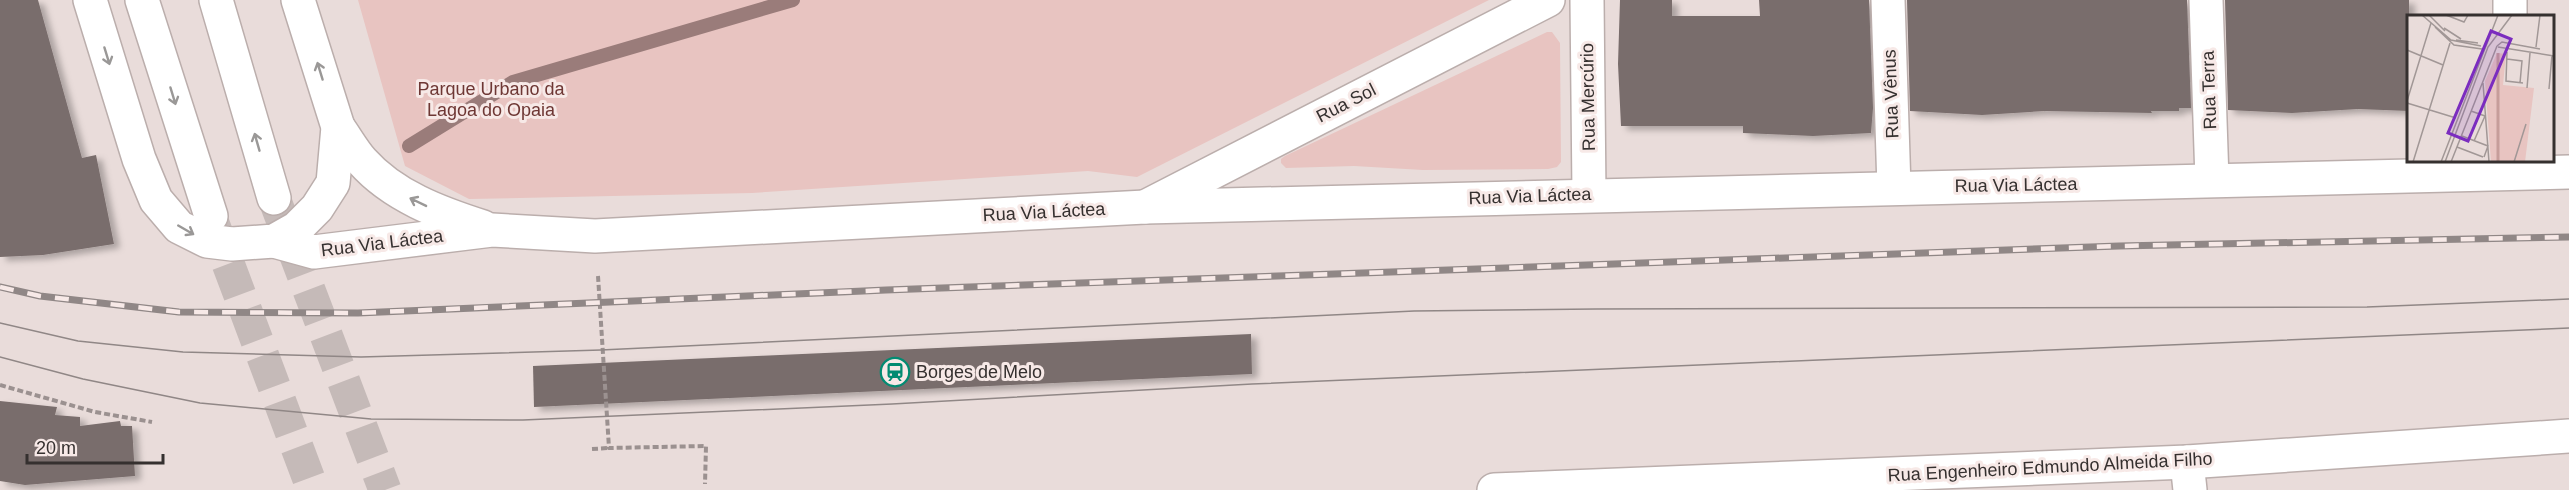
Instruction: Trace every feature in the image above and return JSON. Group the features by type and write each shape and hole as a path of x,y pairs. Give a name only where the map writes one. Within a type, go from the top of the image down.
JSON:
{"street":[{"path":"90,0 139,159 156,200 179,227 207,241 232,243 274,241 297,228 317,208 333,183 338,127 298,0"},
{"path":"142,0 211,216"},
{"path":"216,0 274,198"},
{"name":"Rua Sol","path":"1145,207 1548,0"},
{"name":"Rua Mercúrio","path":"1587,0 1589,194"},
{"name":"Rua Vênus","path":"1888,0 1894,188"},
{"name":"Rua Terra","path":"2206,0 2212,180"},
{"name":"Rua Via Láctea","path":"338,127 370,170 409,198 447,216 492,230"},
{"name":"Rua Via Láctea","path":"274,241 318,252 492,230 595,236 1145,207 2212,180 2512,167 2569,172"},
{"name":"Rua Engenheiro Edmundo Almeida Filho","path":"1494,490 2188,476 2569,436"}],"path":[{"path":"595,236 609,448"},
{"path":"0,384 95,412 152,422"},
{"path":"592,449 706,446 705,484"}],"green space":[{"name":"Parque Urbano da Lagoa do Opaia","path":"358,0 1489,0 1137,177 1088,171 752,193 469,199 405,166"},
{"path":"1547,32 1552,32 1560,43 1561,162 1557,167 1423,170 1354,166 1286,168 1281,163 1281,159 1285,156"}],"building":[{"path":"0,0 38,0 82,158 96,155 114,244 43,255 0,257"},
{"path":"1620,0 1672,0 1672,16 1760,16 1759,0 1869,0 1873,108 1871,133 1813,136 1743,133 1743,126 1621,126 1618,64"},
{"path":"1907,0 2187,0 2191,108 2179,108 2179,111 2151,111 2152,113 2044,111 1982,115 1910,111"},
{"path":"2225,0 2409,0 2407,111 2358,109 2292,113 2228,110"},
{"name":"Borges de Melo","path":"1251,334 1252,374 534,407 533,366"},
{"path":"0,401 57,407 55,415 80,417 80,426 120,421 121,426 132,426 135,476 25,485 0,481"}],"waterway":[{"path":"409,146 513,82 793,0"}],"tunnel":[{"path":"274,198 385,490"},
{"path":"211,218 313,490"}],"tram line":[{"path":"0,323 78,341 183,352 361,357 601,350 1414,311 2367,307 2569,299"},
{"path":"0,357 83,379 200,403 371,419 523,420 892,404 1252,384 2569,328"}],"railway":[{"path":"0,287 40,296 179,312 358,313 886,290 2119,246 2569,237"}],"place":[{"name":"Borges de Melo","path":"895,372"}]}
